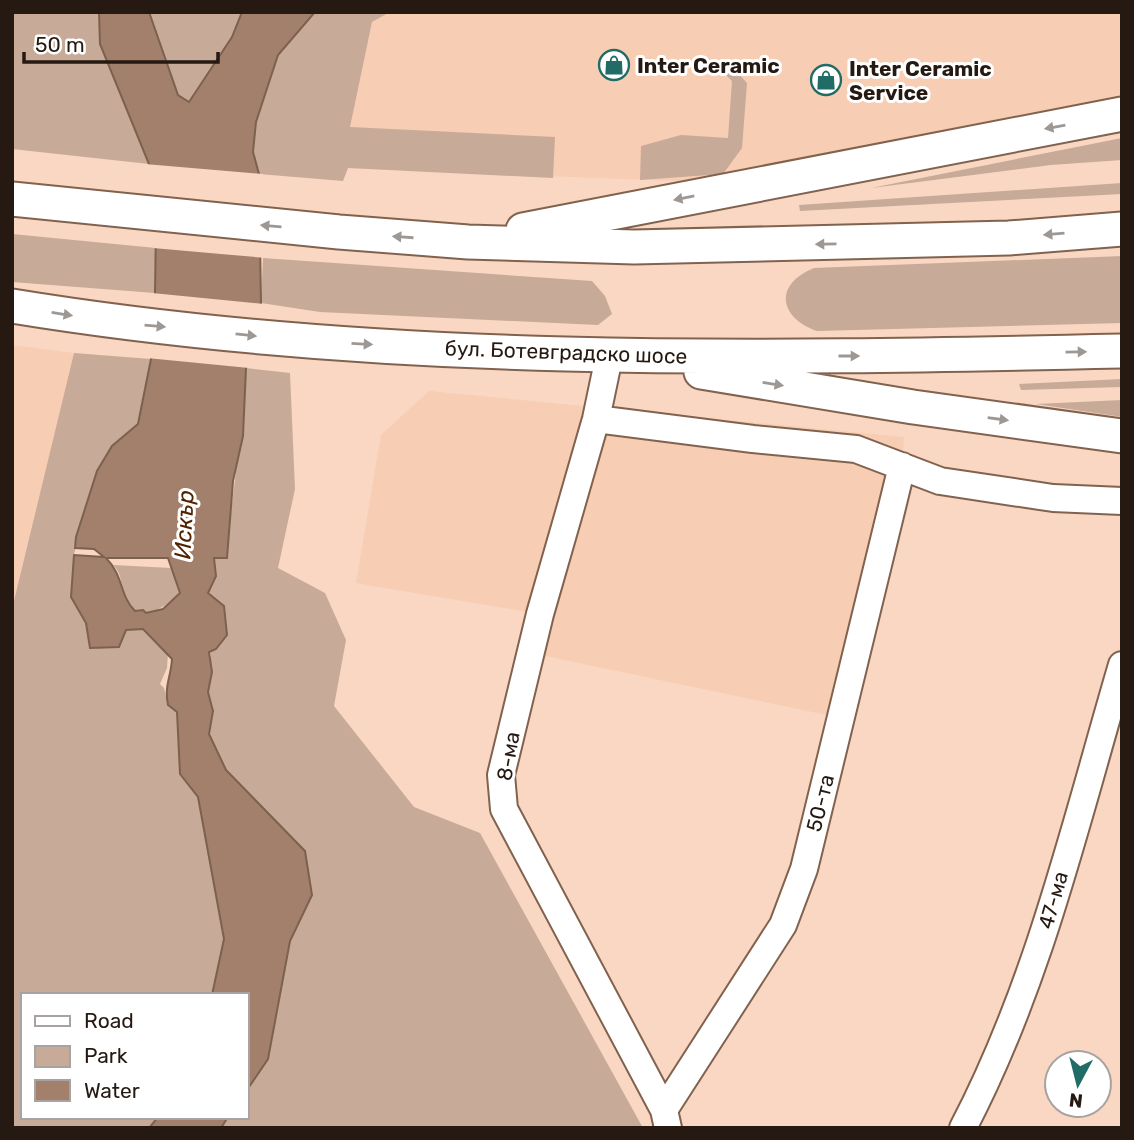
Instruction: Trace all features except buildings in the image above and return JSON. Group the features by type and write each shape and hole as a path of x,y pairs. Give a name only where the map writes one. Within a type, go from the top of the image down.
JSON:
{"main road":[{"path":"468,242 1122,114"},
{"path":"12,199 339,232 468,242 634,247 1009,238 1122,229"},
{"name":"бул. Ботевградско шосе","path":"12,306 111,323 294,340 609,357 1122,351"},
{"path":"609,357 913,407 1122,436"}],"street":[{"name":"8-ма","path":"609,357 596,419 540,614 500,775 504,809 666,1119"},
{"path":"596,419 856,449 940,481 1053,498 1122,501"},
{"name":"50-та","path":"666,1119 783,925 804,869 902,466"},
{"name":"47-ма","path":"963,1128 987,1082 1041,940 1122,665"}],"shaded area":[{"path":"390,12 1122,12 1122,114 751,184 347,168 349,127 372,22"},
{"path":"12,345 74,353 12,609"},
{"path":"429,391 904,437 902,466 841,718 531,653 540,614 356,583 381,435"}],"green space":[{"path":"12,12 99,12 100,44 149,164 12,149"},
{"path":"149,12 242,12 232,37 189,103 178,95"},
{"path":"315,12 390,12 372,22 350,127 555,137 553,178 348,168 343,181 259,174 253,152 256,122 278,55"},
{"path":"727,61 747,83 742,148 723,174 640,180 641,146 681,135 728,138 732,81 721,70"},
{"path":"1122,138 1122,160 1051,165 871,188"},
{"path":"1122,183 1122,194 800,211 799,205"},
{"path":"12,234 156,248 155,293 12,282"},
{"path":"1122,256 1122,323 817,331 794,318 786,300 792,283 814,268"},
{"path":"263,258 592,281 605,296 612,314 598,325 320,312 261,303"},
{"path":"74,353 151,359 138,424 112,446 97,471 83,513 74,555 71,597 86,623 126,630 143,629 168,653 167,668 160,684 164,688 168,705 177,712 180,774 198,796 224,940 212,993 21,993 21,1119 156,1119 149,1128 12,1128 12,609"},
{"path":"246,368 290,373 295,489 278,568 325,593 346,640 334,706 414,807 480,833 643,1128 221,1128 227,1119 248,1119 248,1089 268,1059 290,941 312,894 305,851 226,770 209,734 213,711 208,692 211,664 208,593 216,576 214,558 226,558"},
{"path":"1122,379 1122,387 1021,390 1019,384"},
{"path":"1122,400 1122,417 1036,404"},
{"path":"113,565 171,568 180,593 161,608 139,613 126,602 119,573"}],"water":[{"name":"Искър","path":"99,12 149,12 178,95 189,102 232,37 242,12 315,12 278,55 256,122 253,152 259,174 261,303 246,368 243,436 233,481 227,558 214,558 216,576 208,593 224,606 227,635 216,649 209,652 212,672 208,692 213,711 209,734 226,770 305,851 312,895 290,941 268,1059 248,1089 248,993 212,993 224,939 198,797 180,774 177,712 168,705 167,698 172,659 143,629 126,630 119,647 90,648 86,623 71,597 74,555 104,557 94,549 75,548 76,537 97,471 112,446 138,424 151,359 156,224 149,164 100,44","holes":["106,558 168,558 180,593 163,609 146,613 143,610 135,611"]},
{"path":"156,1119 227,1119 221,1128 149,1128"}],"pier":[{"path":"145,164 263,174 266,258 153,248"},
{"path":"152,293 264,304 249,368 147,358"}],"place":[{"name":"Inter Ceramic","path":"614,65"},
{"name":"Inter Ceramic Service","path":"826,80"}]}
